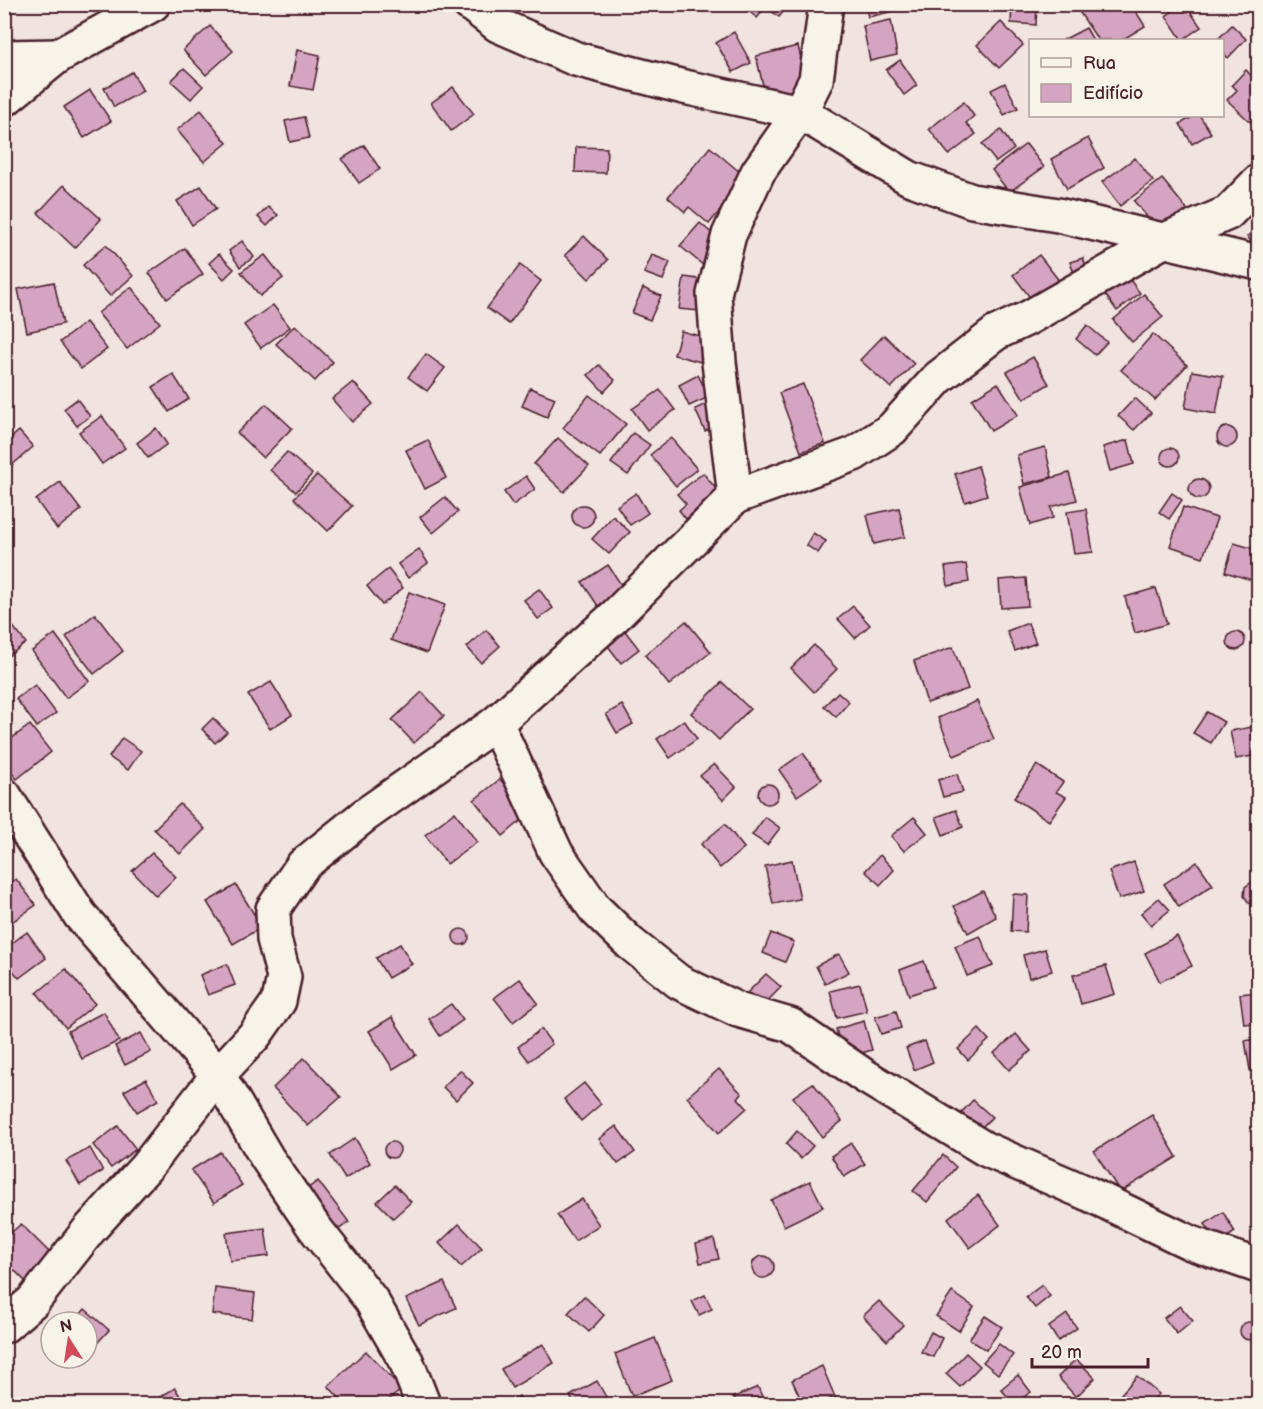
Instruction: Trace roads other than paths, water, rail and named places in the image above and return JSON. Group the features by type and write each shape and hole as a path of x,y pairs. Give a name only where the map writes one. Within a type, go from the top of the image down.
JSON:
{"street":[{"path":"4,100 58,56 153,4"},
{"path":"470,4 498,25 576,59 684,87 800,112 909,178 972,201 1058,215 1258,263"},
{"path":"735,497 719,362 714,294 729,236 758,171 800,112 816,80 826,4"},
{"path":"4,57 58,56"},
{"path":"4,1326 33,1300 89,1230 147,1166 219,1075 255,1035 279,1001 284,977 274,939 273,909 303,865 365,815 496,723 615,617 735,497 854,454 892,429 938,378 996,333 1028,318 1165,240 1228,213 1258,183"},
{"path":"496,723 556,853 595,909 630,943 680,982 738,1010 790,1025 863,1075 985,1149 1089,1194 1191,1244 1258,1266"},
{"path":"4,795 80,915 219,1075 267,1158 314,1227 377,1310 407,1363 423,1404"}]}
